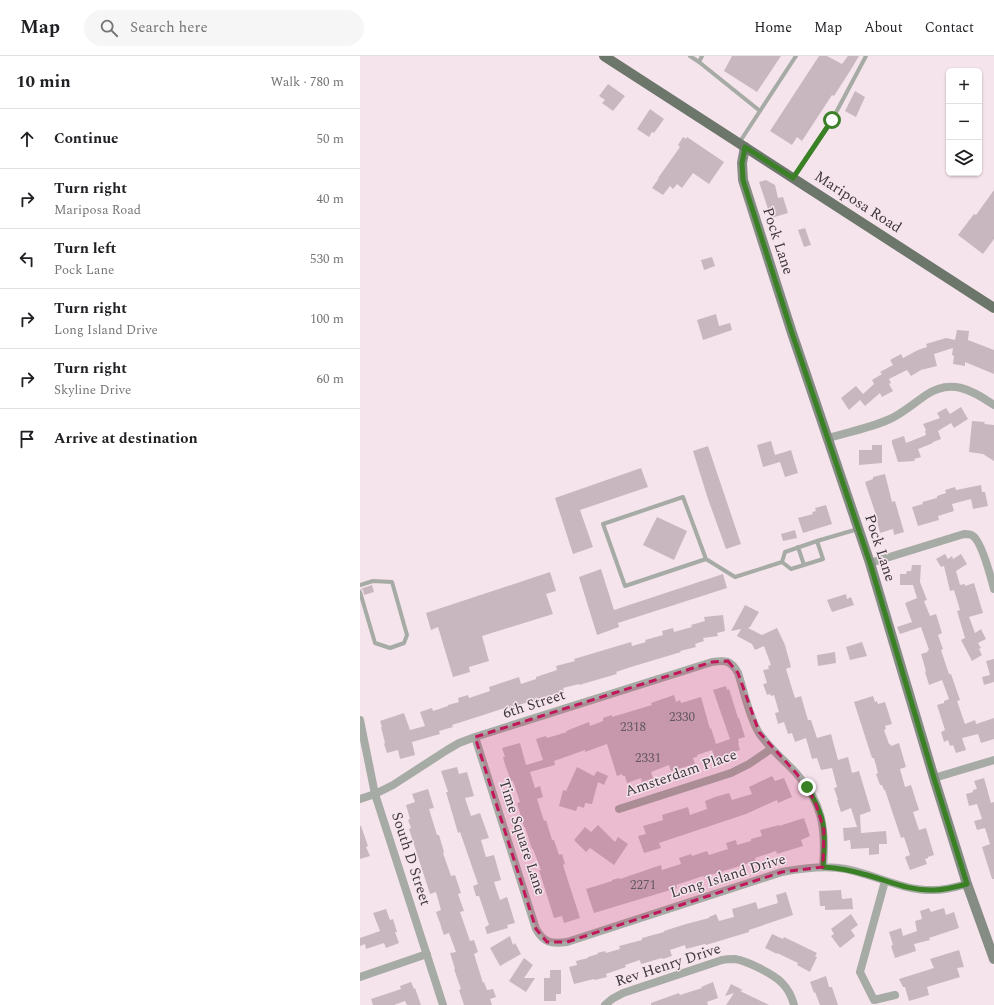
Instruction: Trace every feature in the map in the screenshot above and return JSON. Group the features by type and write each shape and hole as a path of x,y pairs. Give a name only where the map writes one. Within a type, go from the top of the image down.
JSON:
{"main road":[{"name":"Mariposa Road","path":"610,58 994,308"}],"street":[{"name":"Pock Lane","path":"742,145 743,180 792,333 870,563 967,884 994,959"},
{"path":"828,438 873,426 892,418 926,395 942,388 952,386 970,390 994,404"},
{"path":"870,563 967,534 975,537 980,545 994,589"},
{"name":"6th Street","path":"360,799 375,794 393,785 459,743 720,660 728,662 734,666 738,673 752,717 759,732 771,749"},
{"name":"South D Street","path":"360,720 375,794 443,1005"},
{"name":"Time Square Lane","path":"475,737 536,929 540,936 547,942"},
{"path":"771,749 797,774 815,801 822,817 824,830 825,847 823,867"},
{"name":"Amsterdam Place","path":"619,808 731,773 749,764 771,749"},
{"path":"934,778 994,760"},
{"name":"Long Island Drive","path":"547,942 557,944 567,942 782,872 801,869 823,867 845,869 894,885 916,889 934,890 967,884"},
{"path":"884,881 860,972 874,1000 894,995"},
{"path":"360,977 427,954"},
{"name":"Rev Henry Drive","path":"605,1005 622,993 722,960 733,959 744,961 774,976 782,982 794,1005"}],"lane":[{"path":"690,56 760,111"},
{"path":"699,62 702,56"},
{"path":"742,145 760,111 796,56"},
{"path":"793,178 832,120 866,56"},
{"path":"706,559 625,586 603,524 683,496 706,559 735,577 782,562"},
{"path":"782,562 785,552 817,540 859,529"},
{"path":"782,562 791,569 823,559 817,540"},
{"path":"798,547 804,565"},
{"path":"360,585 373,581 392,582 407,635 404,643 390,648 375,643 361,596"}],"highlighted area":[{"path":"728,661 738,673 759,732 797,774 815,801 824,830 823,867 782,872 567,942 547,942 536,929 475,737 712,662"}],"building":[{"path":"732,56 781,56 757,92 724,71"},
{"path":"819,56 827,56 842,64 848,56 859,56 834,96 832,95 802,141 797,137 792,145 770,131"},
{"path":"608,84 625,96 613,111 602,103 605,100 599,96"},
{"path":"855,91 865,97 856,117 845,111"},
{"path":"650,109 664,119 654,133 652,132 649,137 637,129"},
{"path":"683,137 686,139 687,137 724,162 709,184 693,173 682,188 677,184 673,189 670,186 663,195 652,188 680,147 678,145"},
{"path":"766,180 775,185 778,198 783,197 788,213 771,218 759,182"},
{"path":"994,190 994,239 983,254 958,235 974,214 976,215"},
{"path":"805,228 811,245 804,247 798,230"},
{"path":"712,257 715,266 704,270 701,260"},
{"path":"716,314 719,326 730,323 732,330 703,340 697,320"},
{"path":"957,330 969,331 968,340 994,350 994,374 965,362 965,366 953,364 953,348 934,354 937,366 921,370 911,376 907,370 889,379 891,383 889,384 893,391 882,397 880,393 865,406 860,400 849,410 841,398 856,386 863,394 874,384 872,380 882,374 880,372 893,365 890,360 901,354 903,358 927,347 926,344 946,338 955,340"},
{"path":"961,407 968,419 954,428 951,423 938,431 941,439 918,449 921,457 914,459 915,461 898,462 892,440 904,436 906,443 926,435 926,430 923,424 940,418 937,413 946,408 950,414"},
{"path":"972,421 985,422 984,424 994,425 994,461 983,454 969,452"},
{"path":"771,441 775,455 791,450 798,473 785,477 780,462 763,467 757,445"},
{"path":"872,445 882,445 882,463 859,465 859,450 872,450"},
{"path":"708,446 741,544 726,549 693,451"},
{"path":"641,468 648,487 580,510 593,547 573,554 555,498"},
{"path":"885,474 892,502 895,501 904,532 894,535 893,529 880,533 878,521 865,482 873,479 873,477"},
{"path":"981,485 982,492 985,492 988,506 973,509 971,499 952,504 954,511 938,516 939,520 918,526 912,507 923,504 922,502 937,498 937,496 946,493 945,490 955,487 956,490"},
{"path":"826,505 832,524 803,533 798,518 813,514 812,512 816,511 815,508"},
{"path":"657,517 687,531 674,560 643,545"},
{"path":"795,530 797,538 783,541 781,534"},
{"path":"945,554 948,559 952,556 953,559 961,554 967,564 956,571 960,585 965,584 965,586 974,583 983,613 969,617 975,633 981,629 986,639 978,643 981,648 979,649 982,655 972,661 961,640 965,638 957,611 960,610 954,590 950,591 944,566 941,567 936,559"},
{"path":"912,565 921,565 920,582 927,600 924,601 930,616 936,614 942,633 938,635 943,649 941,650 960,700 957,701 965,724 975,720 976,724 994,718 994,739 981,743 978,734 962,738 966,750 956,753 953,745 950,746 948,740 944,742 941,732 945,730 937,705 944,703 944,701 949,699 942,680 929,685 921,654 928,652 927,651 929,650 921,627 900,634 897,627 912,622 905,603 917,598 913,585 900,585 900,574 906,574 907,571 911,571"},
{"path":"601,569 614,610 723,574 727,588 618,623 619,627 597,635 579,577"},
{"path":"550,572 556,591 546,594 553,614 482,636 489,661 469,667 470,672 453,677 438,627 431,630 426,613"},
{"path":"372,585 374,592 364,595 363,590 360,589"},
{"path":"846,594 847,599 851,597 854,605 832,612 827,600"},
{"path":"745,605 759,612 748,628 762,635 777,628 785,645 791,667 786,669 795,698 801,696 808,720 811,720 817,738 831,734 838,760 848,757 852,773 859,771 871,811 860,815 861,833 886,831 887,844 879,844 879,854 869,855 869,848 851,849 850,840 844,841 843,828 857,827 851,808 841,812 834,788 837,787 832,768 821,770 817,758 812,759 806,738 795,742 792,733 788,734 784,722 778,724 775,713 779,712 774,695 767,695 763,684 767,683 763,670 769,669 768,666 771,665 764,646 755,650 752,644 737,636 741,629 731,631"},
{"path":"723,615 725,631 717,633 718,636 703,638 704,641 695,644 696,647 616,672 617,674 563,688 564,691 452,725 453,727 439,731 440,734 412,742 415,755 400,759 398,750 387,753 380,721 404,713 410,730 425,726 420,712 432,708 433,711 448,706 459,702 458,698 468,695 469,698 490,691 489,687 519,677 521,684 557,670 556,666 575,661 574,659 631,642 632,646 646,642 645,640 663,635 662,631 673,628 674,632 692,627 691,625 705,621 704,617"},
{"path":"862,642 867,656 850,660 846,647"},
{"path":"835,652 836,663 818,666 817,655"},
{"path":"994,659 994,682 984,685 982,677 990,675 986,661"},
{"path":"726,686 727,690 729,689 745,737 738,739 740,750 715,759 712,750 697,755 697,757 693,758 695,764 671,771 669,765 651,772 653,778 642,782 641,778 627,783 625,776 622,774 617,776 607,744 554,761 555,765 530,772 535,788 540,786 543,797 537,799 544,821 546,820 552,840 554,840 559,855 562,854 565,864 563,865 580,918 564,923 562,916 554,918 539,870 541,870 524,827 517,803 520,802 513,781 511,781 506,768 502,748 520,743 526,765 543,760 536,739 546,736 547,738 567,732 566,731 589,722 590,726 603,721 603,718 612,715 612,717 652,705 651,703 674,695 676,702 680,700 681,703 701,697 716,744 730,739 713,690"},
{"path":"873,696 875,702 877,701 878,704 885,702 892,724 885,726 886,729 884,730 891,746 899,743 906,767 900,769 905,787 911,785 919,810 913,812 919,830 926,828 934,855 925,859 927,864 910,870 905,857 910,855 904,837 901,838 885,790 882,785 880,785 876,774 878,773 874,758 872,758 854,702"},
{"path":"457,767 459,774 467,772 474,796 465,798 471,816 480,813 489,838 481,840 486,857 494,855 501,880 494,882 500,900 507,897 515,923 507,925 508,928 487,934 485,927 489,925 479,896 476,896 473,886 478,884 460,832 458,833 441,771"},
{"path":"577,767 594,776 597,771 608,776 604,785 598,782 592,804 585,803 584,808 578,806 576,811 559,806 563,790 566,791"},
{"path":"772,776 775,781 784,778 792,797 778,803 777,800 746,814 659,843 661,848 644,853 638,836 646,834 643,826 663,820 662,815 688,807 690,815 707,809 705,801 715,797 729,793 732,800 752,794 749,787"},
{"path":"984,778 991,803 994,802 994,879 992,879 982,847 990,844 985,828 977,830 974,821 982,819 977,804 969,806 966,794 977,789 974,781"},
{"path":"428,789 434,808 429,809 437,835 439,835 443,853 451,876 455,875 461,893 458,894 464,911 460,912 470,941 474,940 478,952 474,954 483,983 484,982 487,990 493,989 496,997 490,999 492,1005 464,1005 459,990 461,989 450,953 456,952 449,933 444,935 436,912 441,910 436,892 430,894 409,829 411,828 408,820 410,819 406,805 415,802 412,794"},
{"path":"804,818 810,836 801,840 803,846 777,854 776,851 755,858 756,861 676,885 677,888 594,913 586,889 661,865 662,870 681,864 679,858 691,854 692,856 707,851 709,855 728,849 726,843 736,840 737,845 751,841 751,839 762,836 760,830"},
{"path":"598,825 615,842 618,837 628,844 614,865 590,848 586,852 574,840 585,827 591,832"},
{"path":"360,826 368,846 366,847 370,856 360,859"},
{"path":"841,890 842,899 852,898 853,909 825,910 825,906 820,906 819,891"},
{"path":"786,892 793,915 749,930 749,932 706,945 686,949 685,945 670,950 672,956 641,964 640,960 606,974 607,977 574,984 569,967 577,965 576,961 588,958 598,954 597,953 605,951 606,953 620,949 619,946 709,918 716,914 719,921 734,917 732,909 756,902 758,909 778,903 776,895"},
{"path":"929,908 931,912 944,908 946,915 954,912 959,928 929,938 930,940 914,944 916,951 895,958 889,932 901,928 903,936 917,931 915,921 922,919 920,911"},
{"path":"386,909 390,920 393,919 397,932 395,932 399,943 386,948 384,943 366,949 365,944 360,946 360,938 380,931 373,913"},
{"path":"851,914 858,925 851,930 855,936 840,948 831,936 834,934 831,929"},
{"path":"772,934 783,939 784,937 817,953 815,956 817,957 810,972 797,965 798,963 765,948"},
{"path":"510,936 513,945 515,943 521,954 500,966 490,948"},
{"path":"959,950 964,967 957,968 960,977 927,987 929,995 909,1001 905,987 903,987 899,979 934,968 930,959"},
{"path":"524,958 533,965 524,978 535,978 526,992 509,981"},
{"path":"550,970 561,970 561,994 556,994 556,1001 544,1001 544,978 550,978"},
{"path":"826,976 829,987 832,987 838,1005 820,1005 815,992 814,993 810,982"},
{"path":"411,982 414,989 415,988 421,1005 407,1005 405,1001 394,1005 373,1005 371,999 401,989 400,986"},
{"path":"713,982 718,998 707,1002 708,1005 651,1005 651,1003 679,993 680,995 702,988 701,987"},
{"path":"731,984 743,990 740,991 769,1005 726,1005 734,993 725,996"}],"route":[{"path":"807,787 822,817 825,847 823,867 845,869 894,885 916,889 934,890 967,884 870,563 792,333 743,180 742,163 745,147 793,178 832,120"}]}
